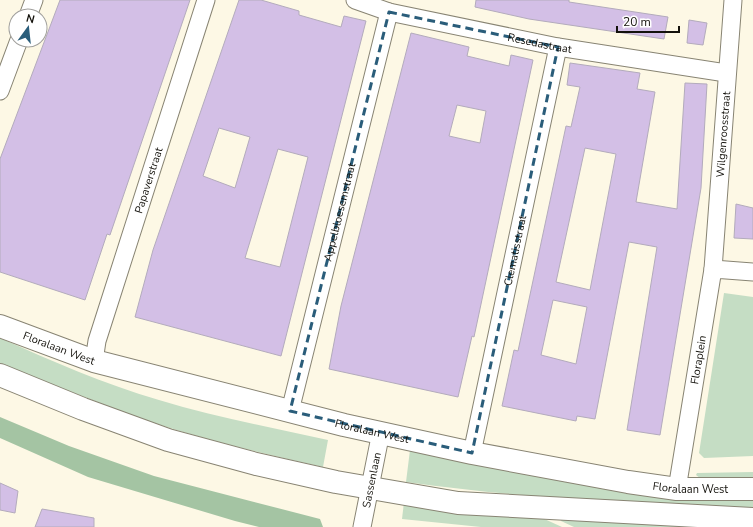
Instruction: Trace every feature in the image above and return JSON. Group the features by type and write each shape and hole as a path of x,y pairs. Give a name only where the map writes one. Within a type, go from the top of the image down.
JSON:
{"main road":[{"name":"Floralaan West","path":"0,326 94,361 290,412 472,454 628,482 677,489 753,489"},
{"path":"0,375 83,409 168,440 256,464 370,488 458,503 753,519"}],"street":[{"name":"Papaverstraat","path":"94,361 97,341 206,0"},
{"name":"Resedastraat","path":"356,0 389,12 558,46 726,73"},
{"name":"Wilgenroosstraat","path":"713,269 719,206 726,73 733,0"},
{"name":"Appelbloesemstraat","path":"290,412 389,12"},
{"name":"Clematisstraat","path":"472,454 558,46"},
{"path":"0,91 16,48"},
{"path":"713,269 753,272"},
{"name":"Floraplein","path":"677,489 713,269"},
{"name":"Sassenlaan","path":"362,527 381,432"}],"highlighted area":[{"path":"389,12 558,47 472,453 290,411"}],"green space":[{"path":"724,293 753,297 753,456 704,458 699,453"},
{"path":"0,338 78,372 139,394 201,412 328,440 323,467 248,450 173,429 64,389 0,363"},
{"path":"0,417 69,446 154,476 320,519 323,527 259,527 88,477 0,438"},
{"path":"410,450 753,496 753,508 579,500 449,488 406,482"},
{"path":"753,472 753,482 704,481 696,475 697,473"},
{"path":"404,502 540,517 562,527 481,527 402,519"},
{"path":"560,519 699,527 574,527 561,521"}],"building":[{"path":"60,0 190,0 110,235 107,234 85,300 0,272 0,159 42,48 48,48 48,32"},
{"path":"239,0 261,0 299,11 299,15 341,27 344,16 366,21 281,356 135,317 153,250","holes":["219,128 250,137 235,188 203,176","278,149 308,157 280,267 245,258"]},
{"path":"476,0 569,0 569,2 668,17 664,39 529,19 475,7"},
{"path":"689,20 707,23 703,45 687,43"},
{"path":"411,33 469,47 467,56 509,66 511,55 533,60 474,337 472,336 458,397 329,369 341,306","holes":["457,105 486,111 480,143 449,136"]},
{"path":"570,63 640,73 637,89 655,92 636,202 677,209 685,83 707,84 701,188 660,435 627,430 657,247 629,242 595,419 577,416 576,421 502,406 514,350 518,351 566,126 571,127 580,87 567,85","holes":["585,148 616,154 590,290 556,282","553,300 587,307 576,364 541,355"]},
{"path":"736,204 753,208 753,239 734,238"},
{"path":"0,483 18,491 15,513 0,510"},
{"path":"42,509 94,518 94,527 35,527"}]}
